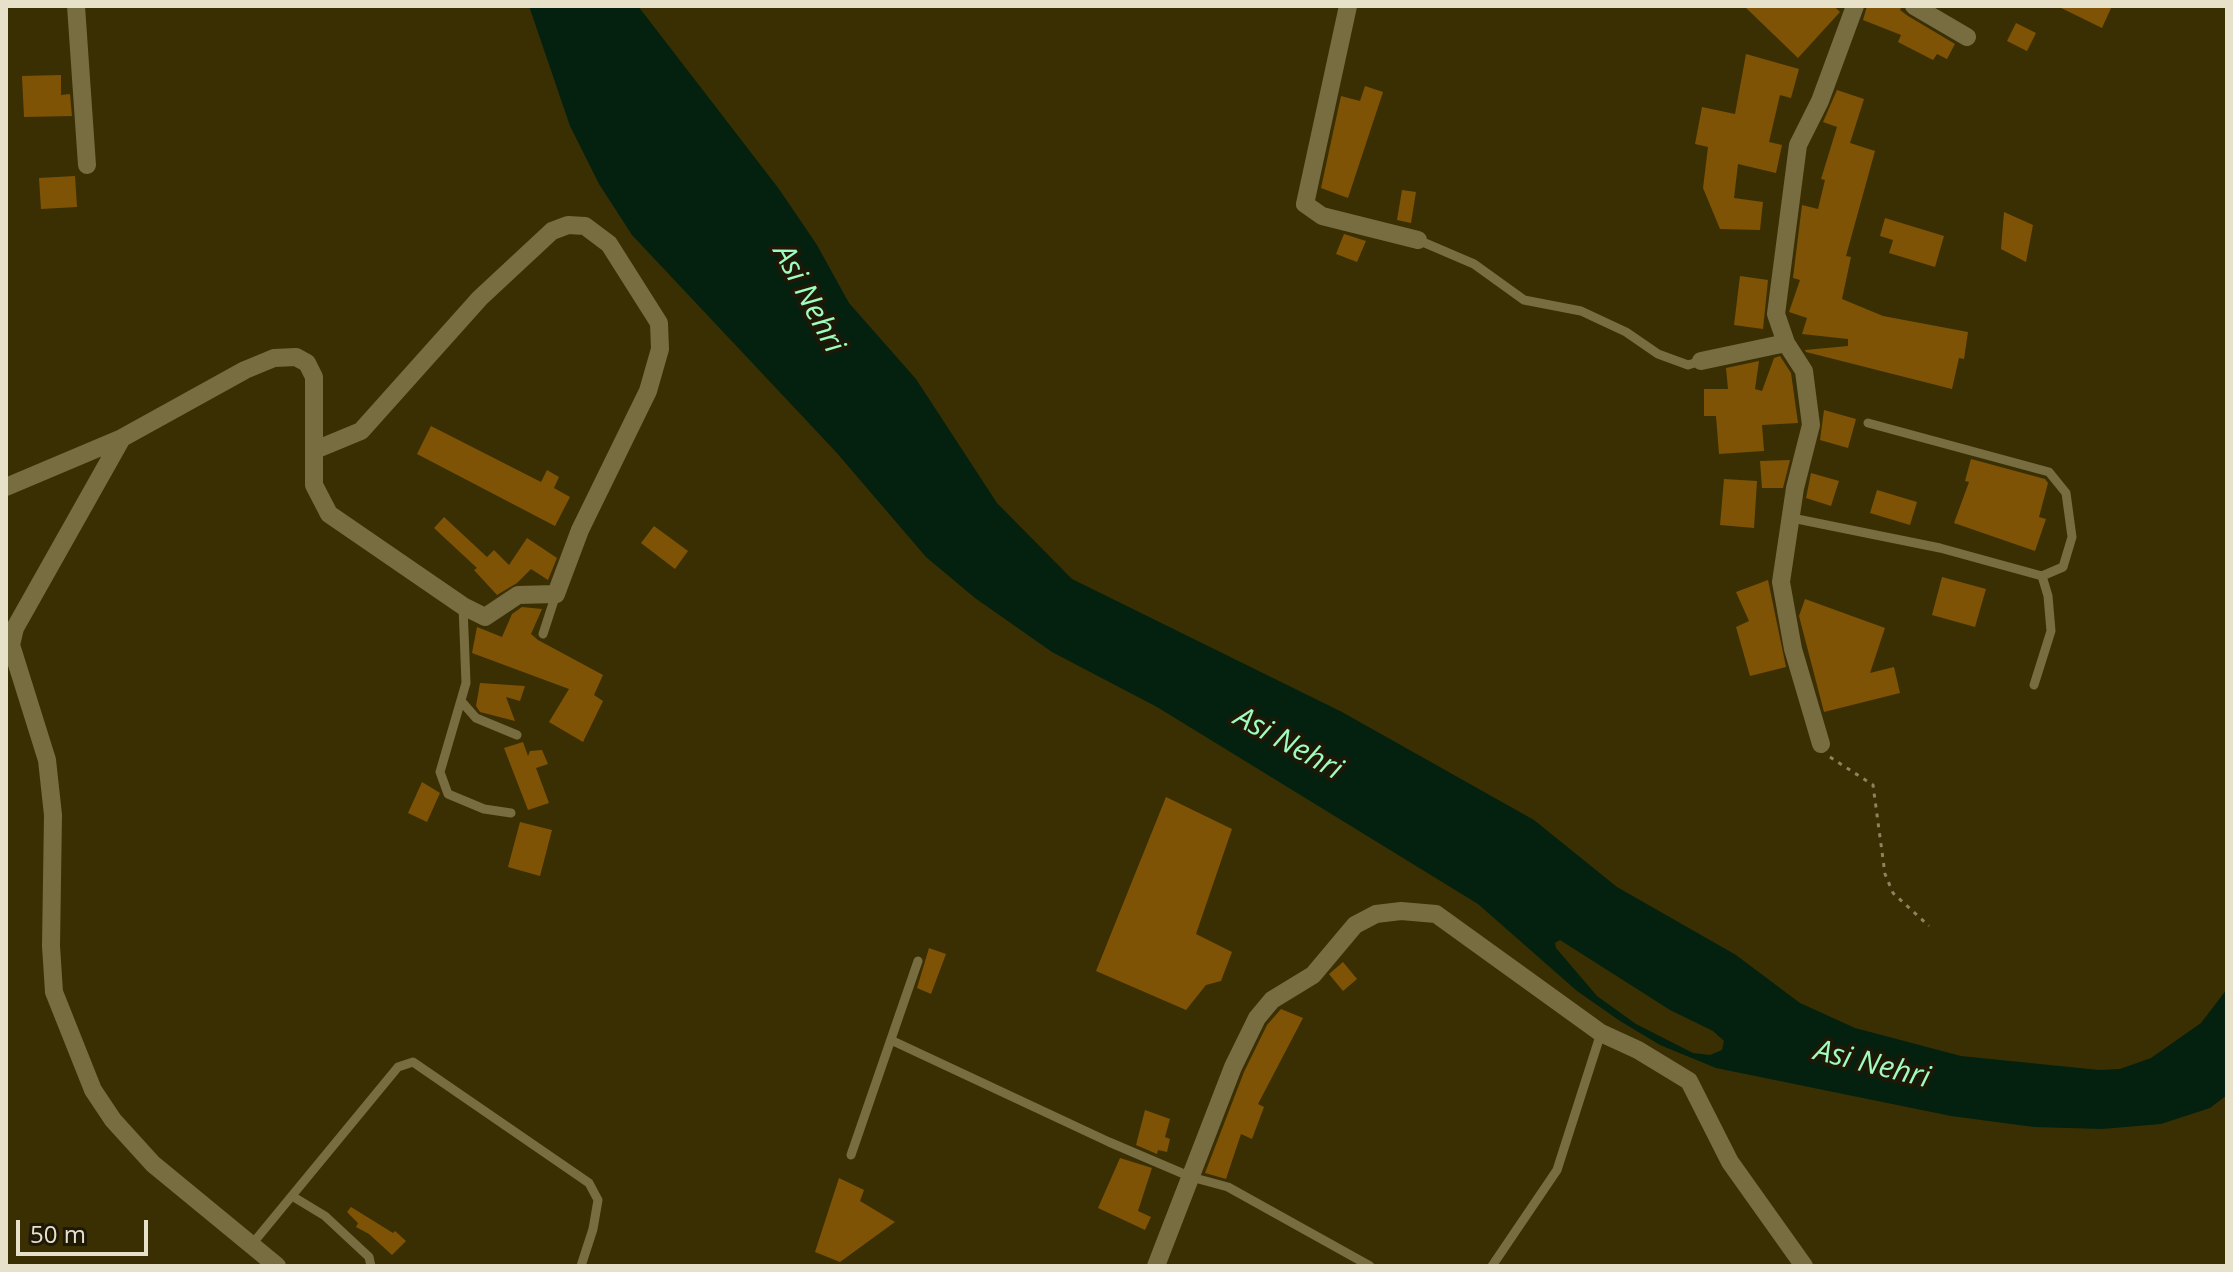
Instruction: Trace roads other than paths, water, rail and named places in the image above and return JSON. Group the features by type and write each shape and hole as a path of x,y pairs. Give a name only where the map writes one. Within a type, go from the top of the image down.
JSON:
{"street":[{"path":"76,6 87,165"},
{"path":"1348,6 1305,204 1322,216 1418,240"},
{"path":"1821,744 1793,649 1781,582 1795,488 1811,425 1804,371 1786,343 1776,314 1798,145 1820,101 1855,6"},
{"path":"1914,6 1967,37"},
{"path":"6,487 122,438 245,370 274,358 296,357 307,363 314,377 314,485 329,514 463,606 485,617 518,595 556,594 580,530 648,391 660,349 659,323 638,285 609,244 585,226 568,225 552,231 480,298 361,431 315,450"},
{"path":"1701,361 1786,343"},
{"path":"122,438 15,628 11,645 47,760 53,815 50,931 54,992 93,1090 113,1120 153,1164 253,1243 277,1266"},
{"path":"1156,1266 1233,1067 1257,1018 1272,1000 1313,975 1355,925 1376,914 1401,911 1436,914 1601,1033 1689,1081 1730,1162 1804,1266"}],"lane":[{"path":"1418,240 1474,264 1524,300 1581,311 1626,332 1658,354 1688,365 1701,361"},
{"path":"1792,518 1940,548 2042,576 2063,567 2072,537 2066,493 2049,472 1868,423"},
{"path":"2034,685 2051,631 2048,596 2042,576"},
{"path":"543,634 556,594"},
{"path":"463,606 466,683 440,772 448,794 484,809 511,813"},
{"path":"461,701 476,718 517,735"},
{"path":"851,1155 893,1041 918,961"},
{"path":"1492,1266 1557,1170 1601,1033"},
{"path":"893,1041 1191,1177 1228,1187 1370,1266"},
{"path":"253,1243 398,1067 413,1062 589,1183 598,1200 581,1266"},
{"path":"292,1196 325,1216 369,1257 371,1266"}],"water":[{"name":"Asi Nehri","path":"529,6 638,6 779,189 817,245 849,303 916,379 997,503 1072,579 1342,712 1534,820 1617,887 1736,955 1800,1003 1855,1028 1961,1056 2099,1070 2120,1069 2151,1058 2201,1023 2227,989 2227,1095 2210,1108 2161,1124 2102,1129 2034,1127 1951,1116 1716,1068 1660,1045 1577,991 1478,904 1157,707 1052,652 975,598 926,557 836,452 632,235 599,184 570,126","holes":["1560,940 1670,1010 1713,1031 1724,1041 1722,1050 1710,1055 1693,1053 1636,1024 1597,996 1555,943"]}]}
